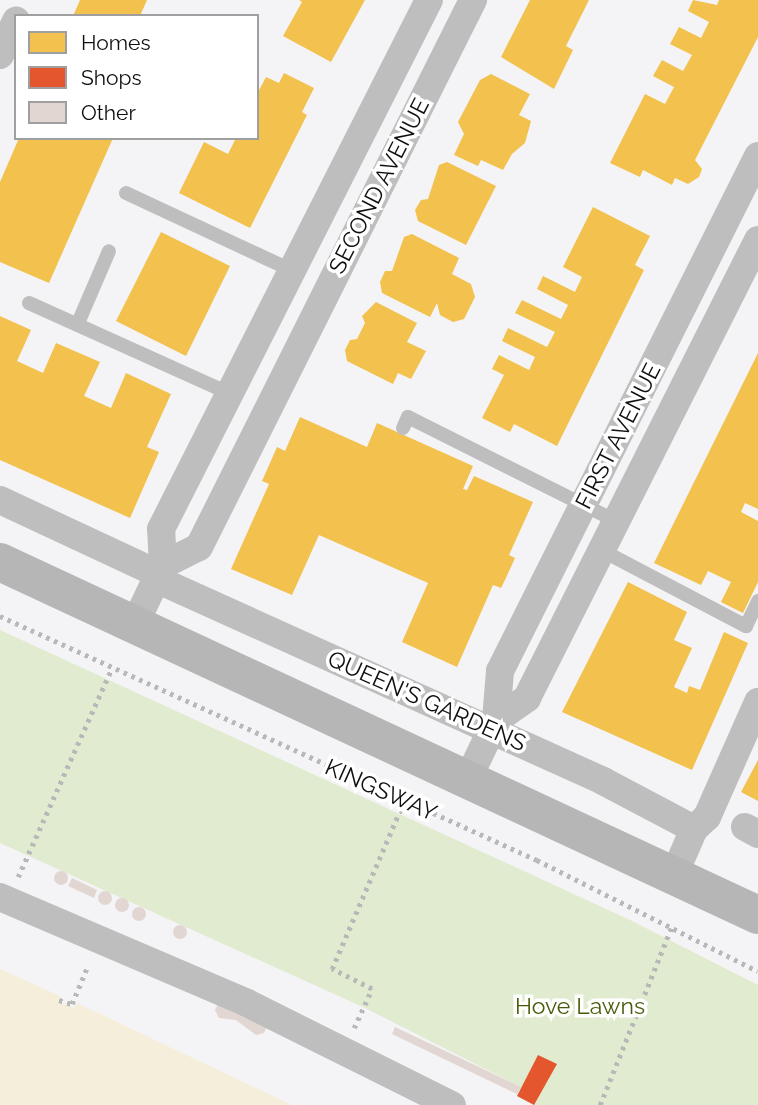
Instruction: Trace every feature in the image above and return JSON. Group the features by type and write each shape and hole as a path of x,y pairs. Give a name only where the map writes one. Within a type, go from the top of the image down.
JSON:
{"main road":[{"name":"KINGSWAY","path":"0,562 758,915"}],"street":[{"name":"SECOND AVENUE","path":"134,626 159,573 161,529 429,0"},
{"name":"SECOND AVENUE","path":"159,573 199,547 473,0"},
{"path":"0,55 14,25"},
{"name":"FIRST AVENUE","path":"468,779 493,725 496,681 758,156"},
{"name":"FIRST AVENUE","path":"493,725 527,698 758,240"},
{"path":"248,354 286,372"},
{"name":"QUEEN'S GARDENS","path":"0,500 493,725 694,829"},
{"path":"674,875 694,829 707,817 758,702"},
{"path":"0,897 99,939 344,1051 452,1105"}],"lane":[{"path":"127,193 293,271"},
{"path":"78,323 109,251"},
{"path":"29,303 228,393"},
{"path":"403,428 408,417 616,521"},
{"path":"601,550 746,626 758,601"}],"path":[{"name":"KINGSWAY","path":"0,617 672,926 758,971"},
{"path":"27,856 112,668"},
{"path":"344,1051 372,989 332,969 404,801"},
{"path":"600,1105 672,926"},
{"path":"59,1000 72,1004 99,939"}],"green space":[{"name":"Hove Lawns","path":"0,630 630,920 758,985 758,1105 534,1105 517,1096 521,1087 363,1007 0,843"}],"sand":[{"path":"0,969 60,996 59,1002 74,1008 77,1003 292,1105 0,1105"}],"building: Homes":[{"path":"80,0 147,0 141,14 74,14"},
{"path":"299,0 365,0 331,62 283,36 302,2"},
{"path":"530,0 589,0 566,46 573,50 554,89 501,57"},
{"path":"693,0 717,5 719,0 758,0 758,37 695,160 702,169 699,177 688,184 675,178 672,185 643,170 640,177 610,163 645,94 665,104 674,87 653,76 662,60 683,71 692,55 670,44 679,27 701,38 709,22 688,11"},
{"path":"284,73 314,88 302,112 307,115 250,228 179,193 204,142 228,154 235,140 259,140 259,90 266,77 279,83"},
{"path":"491,74 530,94 519,115 531,121 525,143 512,154 503,170 481,160 478,166 454,155 464,134 458,122 480,80"},
{"path":"18,140 112,140 49,283 0,262 0,182"},
{"path":"447,162 496,186 466,245 418,221 415,210 421,200 428,199 439,165"},
{"path":"593,207 650,236 635,265 644,270 557,446 514,424 510,432 482,418 504,375 492,369 499,355 529,370 535,357 502,341 508,328 547,347 555,332 515,313 522,300 561,319 568,305 537,289 543,276 575,292 582,277 563,267"},
{"path":"161,232 230,266 186,356 116,321"},
{"path":"412,234 459,258 452,274 471,284 475,297 464,319 453,322 440,315 437,303 430,317 382,293 380,282 385,271 392,271 404,237"},
{"path":"376,302 417,323 407,342 426,351 411,379 398,373 393,384 347,361 345,350 350,340 357,339 365,323 362,316"},
{"path":"0,316 31,330 17,361 43,373 56,343 100,362 84,396 111,408 126,373 171,394 147,447 159,452 130,518 0,460"},
{"path":"758,353 758,509 745,503 741,512 758,521 758,582 743,613 721,602 731,582 708,571 701,585 654,563"},
{"path":"300,417 367,447 377,423 473,466 463,489 467,490 474,476 533,502 509,555 515,558 505,580 501,588 493,585 457,667 402,642 428,583 319,535 292,595 231,569 269,484 262,481 277,447 285,451"},
{"path":"628,582 687,612 674,640 692,648 674,687 687,693 689,686 700,690 724,632 748,643 692,770 562,712"},
{"path":"758,760 758,801 741,792"}],"building: Shops":[{"path":"538,1055 557,1064 534,1105 517,1096"}],"building: Other":[{"path":"58,871 64,871 68,878 64,885 58,885 54,881 54,875"},
{"path":"72,878 97,890 94,898 68,886"},
{"path":"102,891 108,891 112,898 108,905 102,905 98,901 98,895"},
{"path":"119,898 125,898 129,905 125,912 119,912 115,908 115,902"},
{"path":"136,907 142,907 146,914 142,921 136,921 132,917 132,911"},
{"path":"177,925 183,925 187,932 183,939 177,939 173,935 173,929"},
{"path":"220,1000 269,1022 264,1033 256,1035 236,1020 219,1018 215,1010"},
{"path":"395,1027 521,1087 517,1094 392,1034"}]}
